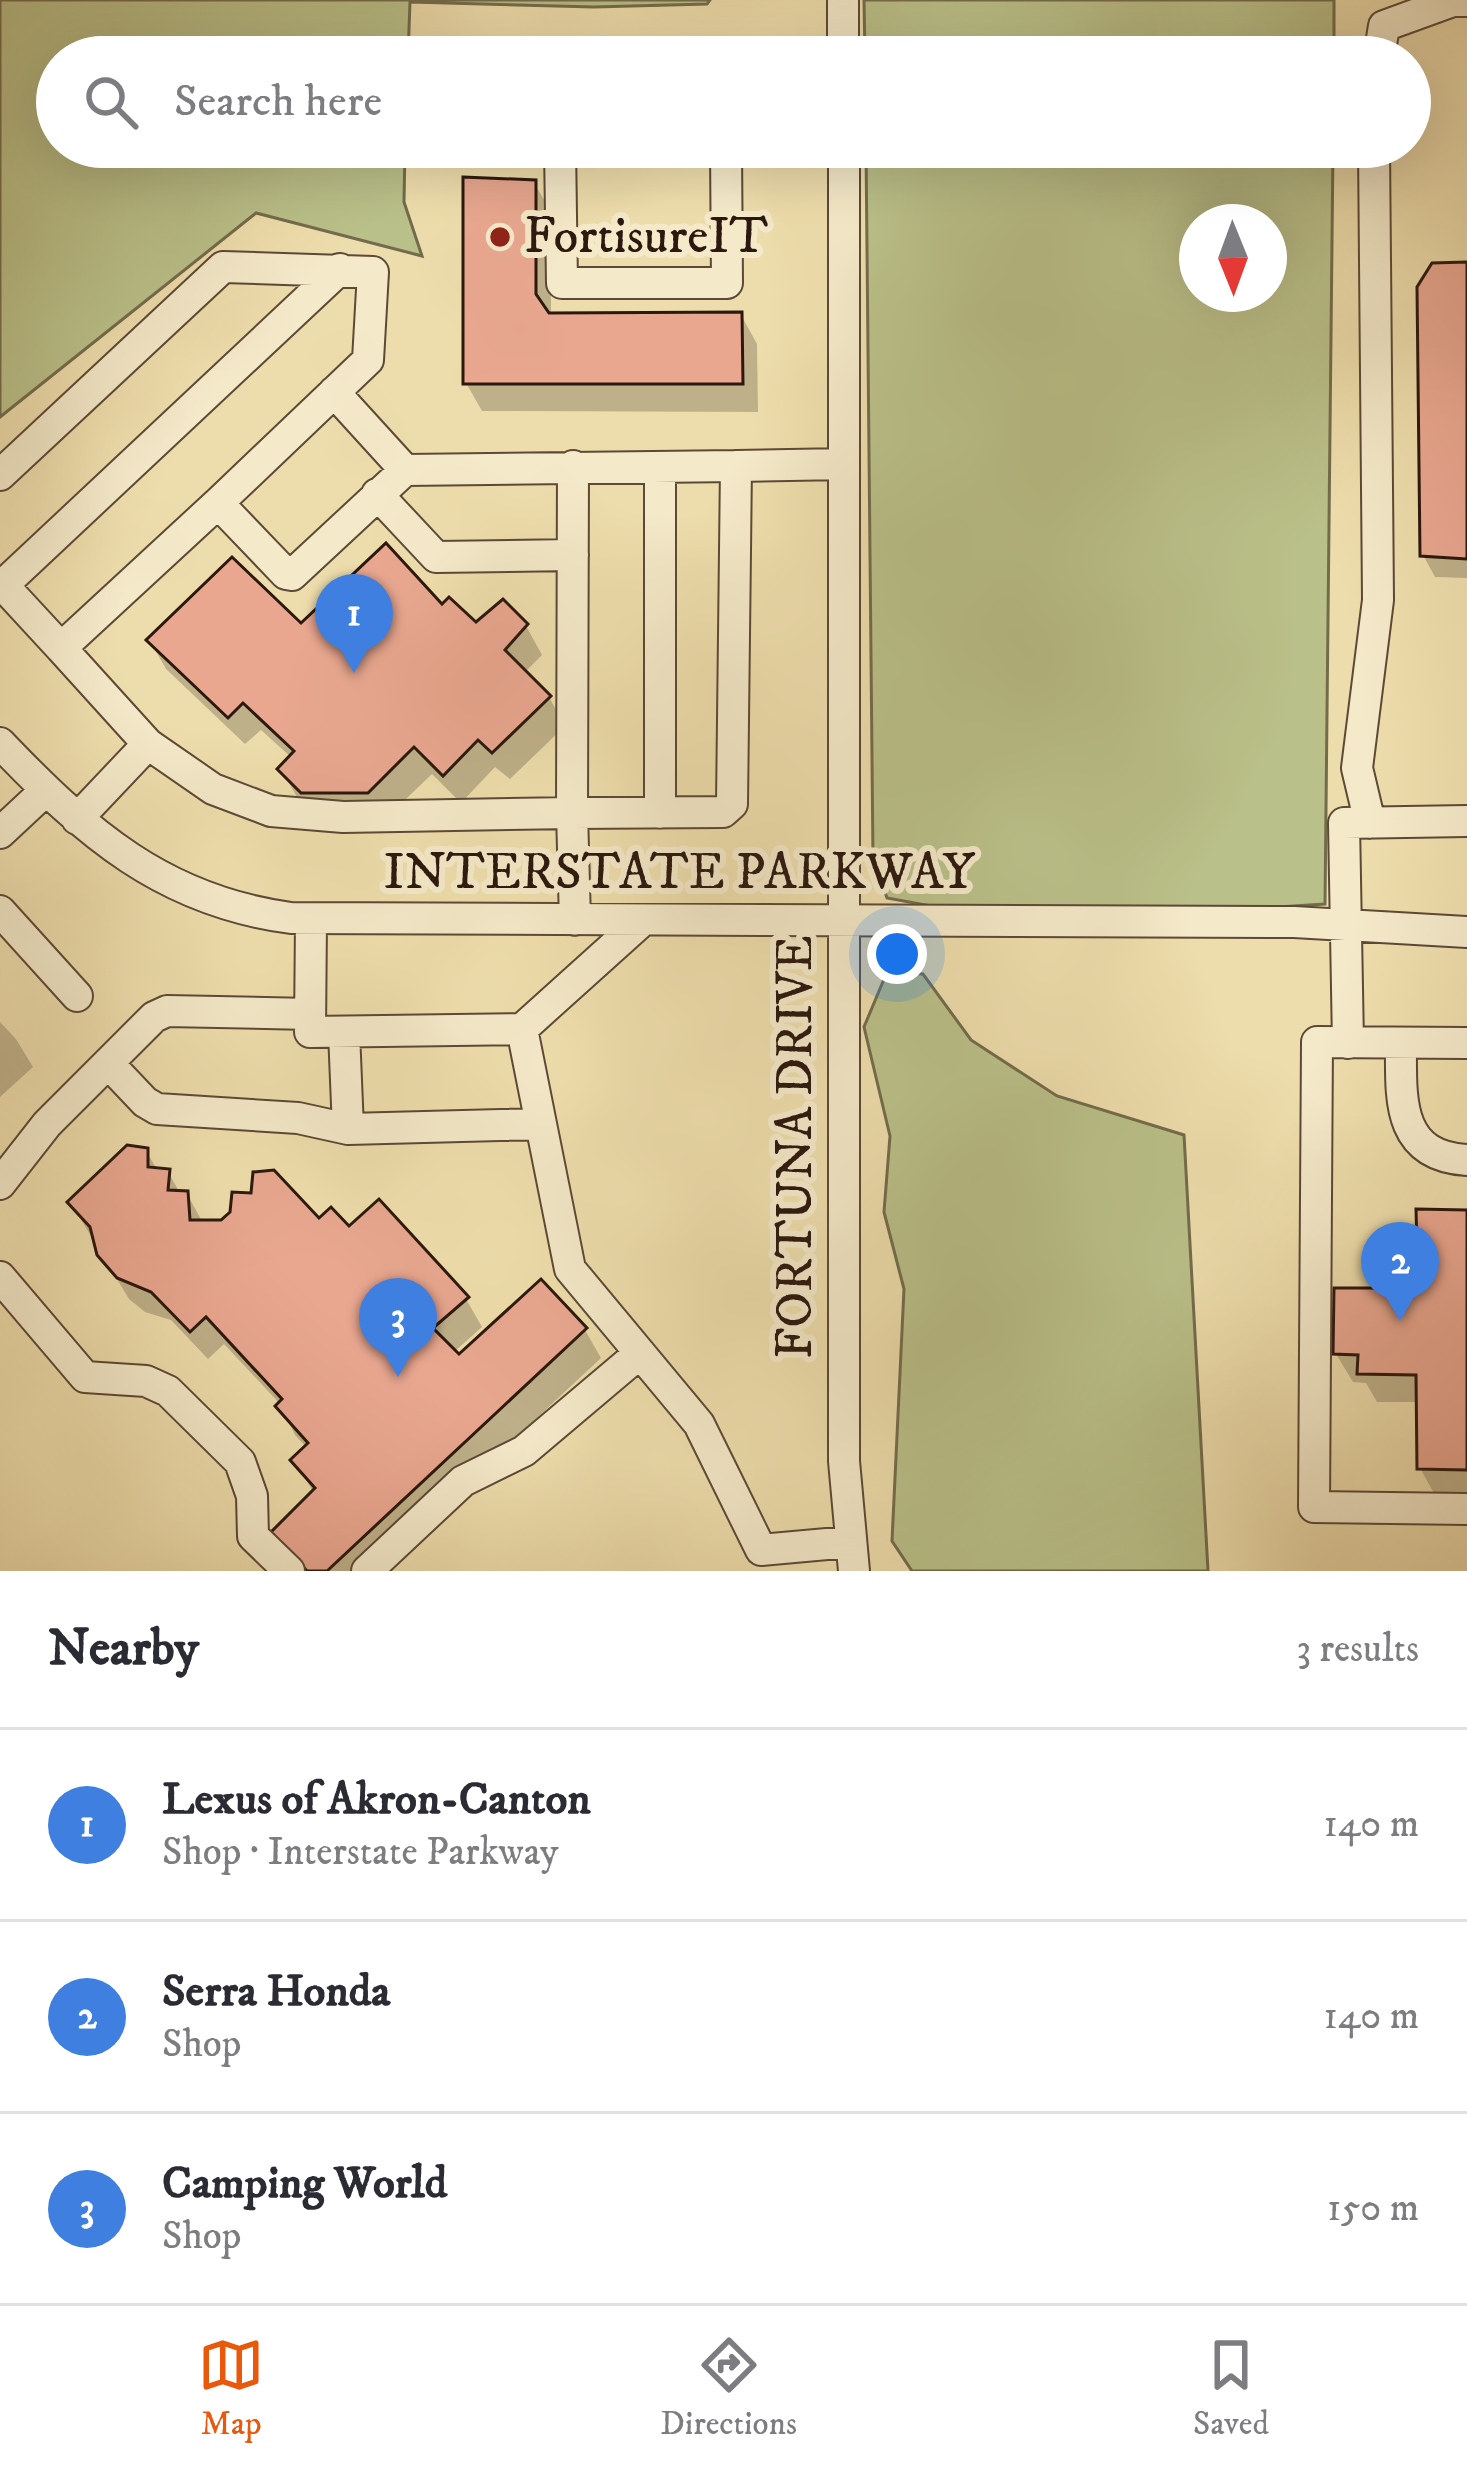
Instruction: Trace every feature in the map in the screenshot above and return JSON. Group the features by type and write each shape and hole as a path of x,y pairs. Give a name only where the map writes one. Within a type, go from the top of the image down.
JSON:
{"street":[{"path":"843,0 843,36"},
{"path":"1382,36 1384,26 1453,1 1467,1"},
{"path":"560,168 562,283 727,283 726,168"},
{"name":"FORTUNA DRIVE","path":"844,168 844,1461 851,1556"},
{"path":"1370,823 1358,768 1378,600 1374,168"},
{"path":"0,475 223,267 373,272 370,354 62,648"},
{"path":"340,268 1,584 148,744 213,789 272,811 343,817 723,812 732,803 736,466"},
{"path":"334,392 405,470"},
{"path":"218,503 292,575 405,470 844,464"},
{"path":"573,466 574,920"},
{"path":"660,467 660,813"},
{"path":"377,494 436,557 573,555"},
{"name":"INTERSTATE PARKWAY","path":"0,743 76,819 130,861 210,900 250,913 311,920 1346,924 1467,932"},
{"path":"76,819 148,744"},
{"path":"0,832 46,791"},
{"path":"1348,1043 1344,823 1467,821"},
{"path":"0,911 77,996"},
{"name":"INTERSTATE PARKWAY","path":"1415,928 1467,916"},
{"path":"311,920 310,1032 521,1029 643,920"},
{"path":"0,1184 46,1124 154,1017 167,1011 310,1014"},
{"path":"521,1029 570,1269 699,1424 761,1550 851,1556"},
{"path":"344,1031 348,1130"},
{"path":"1467,1043 1317,1042 1314,1507 1467,1510"},
{"path":"1401,1043 1401,1100 1412,1133 1441,1158 1467,1160"},
{"path":"108,1064 158,1109 298,1118 348,1130 541,1124"},
{"path":"0,1277 85,1377 146,1381 168,1391 240,1462 252,1496 253,1536 289,1571"},
{"path":"368,1571 463,1481 524,1451 640,1353"}],"green space":[{"path":"0,0 710,0 707,4 594,7 410,2 409,36 36,36 36,168 405,168 404,202 422,256 256,213 0,417"},
{"path":"864,0 1334,0 1334,36 865,36"},
{"path":"866,168 1333,168 1325,904 1214,911 931,906 887,898 873,859"},
{"path":"887,972 923,974 971,1040 1057,1096 1184,1135 1208,1571 912,1571 892,1541 904,1289 884,1212 890,1136 864,1027"}],"building":[{"name":"FortisureIT","path":"463,177 536,180 536,294 549,313 742,312 743,384 463,384"},
{"path":"1467,262 1467,559 1420,556 1417,287 1432,263"},
{"path":"386,543 442,604 449,597 476,622 503,599 528,624 505,650 551,696 492,753 478,740 443,776 414,747 368,793 301,793 277,769 294,751 243,703 228,718 146,640 232,557 301,623"},
{"path":"127,1145 148,1148 148,1167 170,1169 168,1190 188,1191 190,1220 221,1220 230,1212 232,1192 251,1193 253,1172 274,1170 319,1218 331,1207 349,1226 379,1199 469,1297 433,1328 459,1354 541,1279 587,1328 327,1571 307,1571 271,1532 315,1488 290,1460 308,1443 275,1406 282,1399 206,1317 190,1332 151,1292 117,1278 97,1255 90,1227 67,1202"},
{"path":"1416,1209 1467,1210 1467,1470 1417,1469 1416,1375 1357,1374 1358,1355 1333,1354 1334,1288 1418,1288"}],"place":[{"name":"FortisureIT","path":"500,237"},
{"name":"Lexus of Akron-Canton","path":"354,673"},
{"name":"Serra Honda","path":"1400,1321"},
{"name":"Camping World","path":"398,1377"}]}
